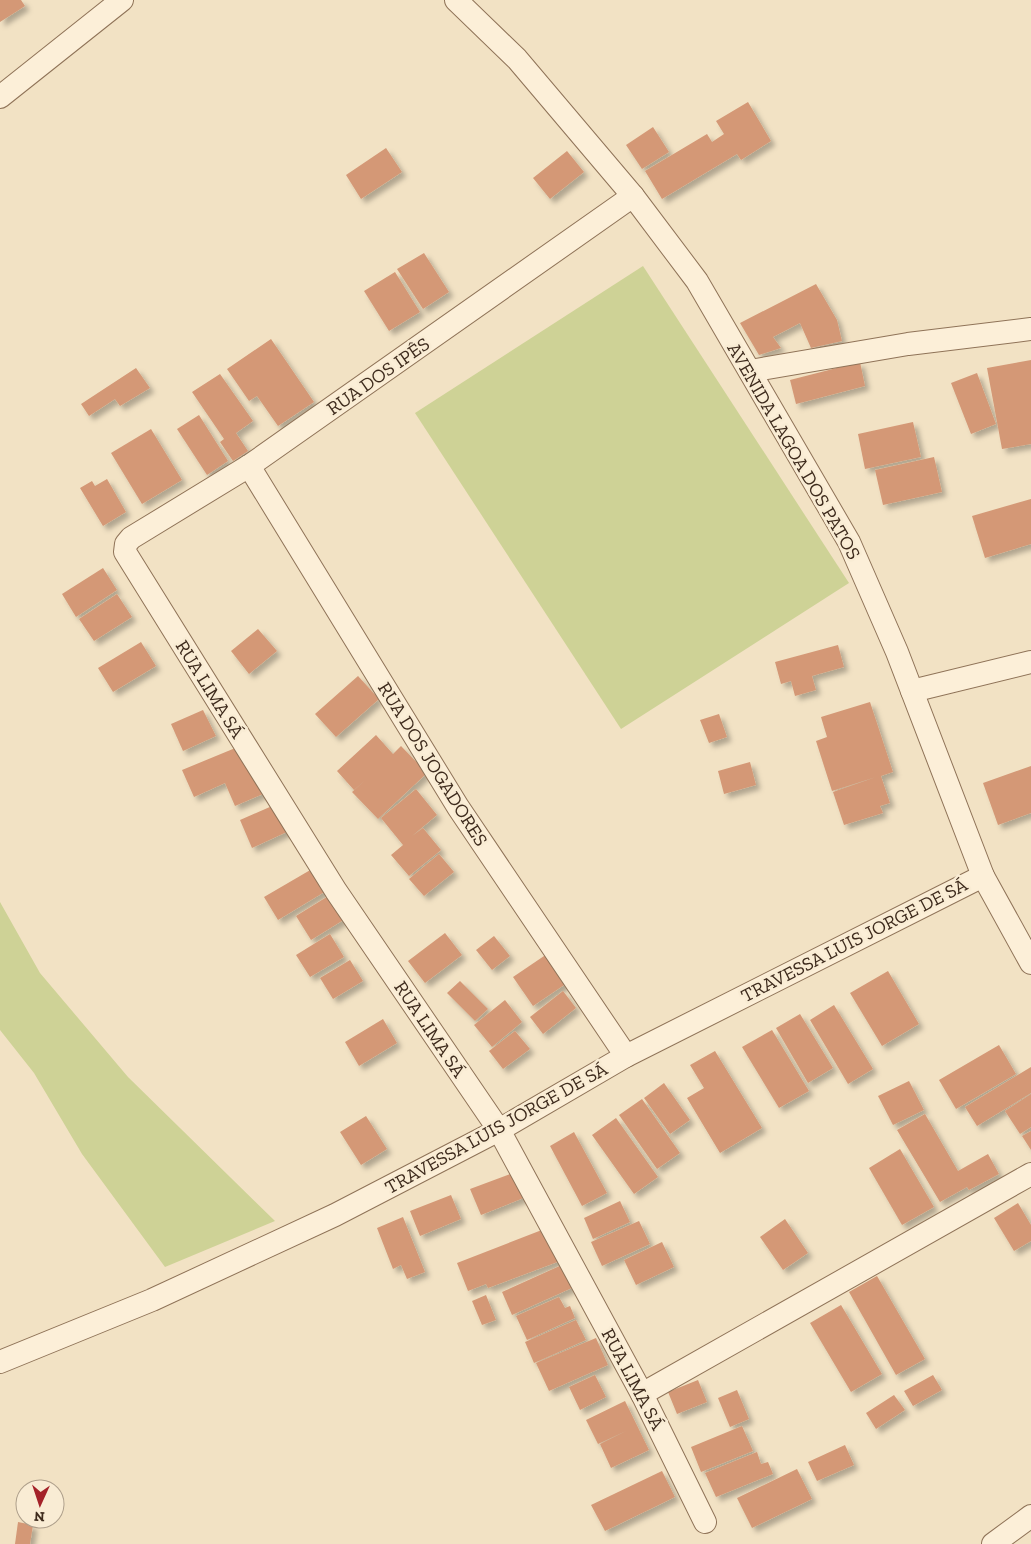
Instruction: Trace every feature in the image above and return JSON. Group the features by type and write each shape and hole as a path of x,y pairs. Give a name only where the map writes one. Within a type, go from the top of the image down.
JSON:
{"street":[{"path":"0,96 122,0"},
{"name":"AVENIDA LAGOA DOS PATOS","path":"456,0 517,59 633,196 696,281 750,371 849,542 897,652 983,876 1031,963"},
{"name":"RUA DOS IPÊS","path":"125,552 126,544 131,538 250,466 633,196"},
{"path":"750,371 908,344 1031,329"},
{"name":"RUA DOS JOGADORES","path":"250,466 458,807 626,1056"},
{"name":"RUA LIMA SÁ","path":"125,552 336,891 499,1130 642,1394 705,1522"},
{"path":"912,691 1031,662"},
{"name":"TRAVESSA LUIS JORGE DE SÁ","path":"0,1362 170,1292 335,1215 499,1130 626,1056 983,876"},
{"path":"642,1394 1031,1174"},
{"path":"993,1544 1031,1516"}],"green space":[{"path":"643,266 849,583 621,729 415,413"},
{"path":"0,902 40,973 128,1077 275,1221 165,1267 82,1154 34,1073 0,1030"}],"building":[{"path":"0,0 21,0 25,6 0,22"},
{"path":"748,102 771,141 741,160 737,154 662,199 645,171 707,134 712,142 724,134 716,121"},
{"path":"653,127 669,152 642,169 626,145"},
{"path":"386,148 402,172 361,199 346,175"},
{"path":"567,151 584,172 550,199 533,178"},
{"path":"424,253 449,292 423,309 397,269"},
{"path":"395,272 420,312 389,331 364,291"},
{"path":"816,284 837,320 842,341 811,348 800,323 773,337 781,348 759,355 740,323"},
{"path":"271,339 314,402 278,426 257,396 249,401 227,369"},
{"path":"1031,360 1031,444 1002,449 987,368"},
{"path":"860,362 865,386 796,404 790,380"},
{"path":"136,368 150,388 120,406 115,399 89,416 81,404"},
{"path":"977,373 996,424 971,434 951,383"},
{"path":"220,374 253,421 236,433 248,451 233,461 220,442 224,439 192,392"},
{"path":"199,415 228,461 207,475 177,429"},
{"path":"913,422 921,457 865,469 858,434"},
{"path":"151,429 182,480 142,504 111,453"},
{"path":"934,457 942,492 883,505 875,470"},
{"path":"107,479 126,512 103,526 80,488 92,481 95,486"},
{"path":"1031,499 1031,544 985,558 972,516"},
{"path":"103,568 117,590 76,617 62,594"},
{"path":"117,594 132,617 94,641 79,619"},
{"path":"258,629 277,651 249,674 231,651"},
{"path":"141,642 156,666 113,692 98,668"},
{"path":"838,645 844,667 812,676 816,690 795,696 791,681 781,684 775,662"},
{"path":"358,676 379,699 336,737 315,714"},
{"path":"870,702 893,772 881,776 890,803 880,806 883,813 844,825 833,792 876,777 832,791 816,741 827,737 821,717"},
{"path":"203,710 216,736 183,751 171,724"},
{"path":"719,714 727,737 709,743 700,720"},
{"path":"376,735 393,754 401,746 427,773 378,819 352,792 369,777 354,790 337,771"},
{"path":"245,744 270,791 235,806 225,783 194,797 182,770"},
{"path":"750,762 756,785 724,794 718,771"},
{"path":"1031,766 1031,813 998,825 983,783"},
{"path":"416,789 437,815 412,836 423,828 441,850 409,876 391,855 403,845 381,818"},
{"path":"279,803 291,830 252,848 240,820"},
{"path":"439,854 454,872 424,896 409,879"},
{"path":"312,869 326,891 278,920 264,897"},
{"path":"330,895 345,919 311,940 296,916"},
{"path":"445,933 462,955 425,983 408,961"},
{"path":"330,934 344,957 310,977 296,955"},
{"path":"494,936 510,956 492,970 476,950"},
{"path":"547,954 567,983 533,1006 513,977"},
{"path":"350,960 363,981 333,999 320,978"},
{"path":"888,971 919,1024 882,1046 850,993"},
{"path":"460,981 488,1009 475,1021 447,993"},
{"path":"563,991 576,1008 543,1034 530,1017"},
{"path":"505,1000 522,1022 492,1047 474,1025"},
{"path":"834,1005 873,1069 848,1084 810,1020"},
{"path":"800,1014 833,1068 808,1083 776,1028"},
{"path":"383,1019 397,1043 359,1066 345,1042"},
{"path":"772,1030 809,1091 779,1108 742,1047"},
{"path":"515,1031 530,1049 503,1069 489,1051"},
{"path":"999,1045 1016,1074 956,1109 939,1080"},
{"path":"715,1051 762,1128 720,1153 687,1098 704,1088 690,1065"},
{"path":"1031,1067 1031,1093 977,1126 965,1107"},
{"path":"909,1081 924,1110 893,1125 878,1096"},
{"path":"664,1083 690,1120 670,1134 644,1098"},
{"path":"1031,1094 1031,1127 1020,1134 1005,1111"},
{"path":"642,1099 680,1153 657,1169 619,1115"},
{"path":"925,1114 958,1171 988,1154 999,1174 969,1190 967,1187 940,1202 897,1130"},
{"path":"366,1116 387,1149 361,1165 340,1132"},
{"path":"616,1118 658,1177 634,1194 592,1135"},
{"path":"1031,1131 1031,1150 1022,1136"},
{"path":"574,1132 607,1193 582,1206 550,1146"},
{"path":"900,1149 934,1207 902,1225 869,1168"},
{"path":"521,1170 531,1195 481,1215 470,1189"},
{"path":"451,1195 461,1219 420,1236 410,1211"},
{"path":"620,1201 630,1222 593,1239 584,1218"},
{"path":"1018,1203 1031,1225 1031,1241 1014,1251 994,1218"},
{"path":"403,1217 425,1272 407,1279 401,1265 393,1269 377,1228"},
{"path":"785,1219 808,1253 783,1270 760,1237"},
{"path":"639,1221 650,1244 602,1266 591,1242"},
{"path":"547,1228 560,1261 488,1288 486,1284 468,1291 457,1263"},
{"path":"662,1242 674,1267 636,1285 624,1260"},
{"path":"564,1264 574,1287 512,1315 502,1292"},
{"path":"877,1276 925,1359 896,1375 849,1292"},
{"path":"486,1295 496,1320 482,1325 472,1301"},
{"path":"559,1297 565,1308 570,1306 575,1318 527,1340 516,1316"},
{"path":"841,1305 882,1374 851,1392 810,1323"},
{"path":"576,1320 586,1340 534,1363 525,1342"},
{"path":"596,1338 608,1365 549,1391 536,1363"},
{"path":"595,1375 606,1397 580,1410 569,1387"},
{"path":"933,1375 942,1390 913,1406 904,1391"},
{"path":"698,1380 707,1402 677,1414 668,1392"},
{"path":"737,1390 749,1419 730,1427 718,1398"},
{"path":"894,1395 905,1410 876,1429 866,1413"},
{"path":"625,1401 649,1450 611,1468 600,1444 626,1431 598,1444 586,1420"},
{"path":"742,1426 753,1451 701,1472 691,1447"},
{"path":"845,1445 854,1465 817,1481 808,1462"},
{"path":"757,1452 761,1464 768,1462 773,1474 716,1497 705,1473"},
{"path":"797,1469 812,1499 752,1528 737,1498"},
{"path":"662,1471 675,1497 605,1531 591,1505"},
{"path":"17,1529 32,1529 30,1544 15,1544"}]}
